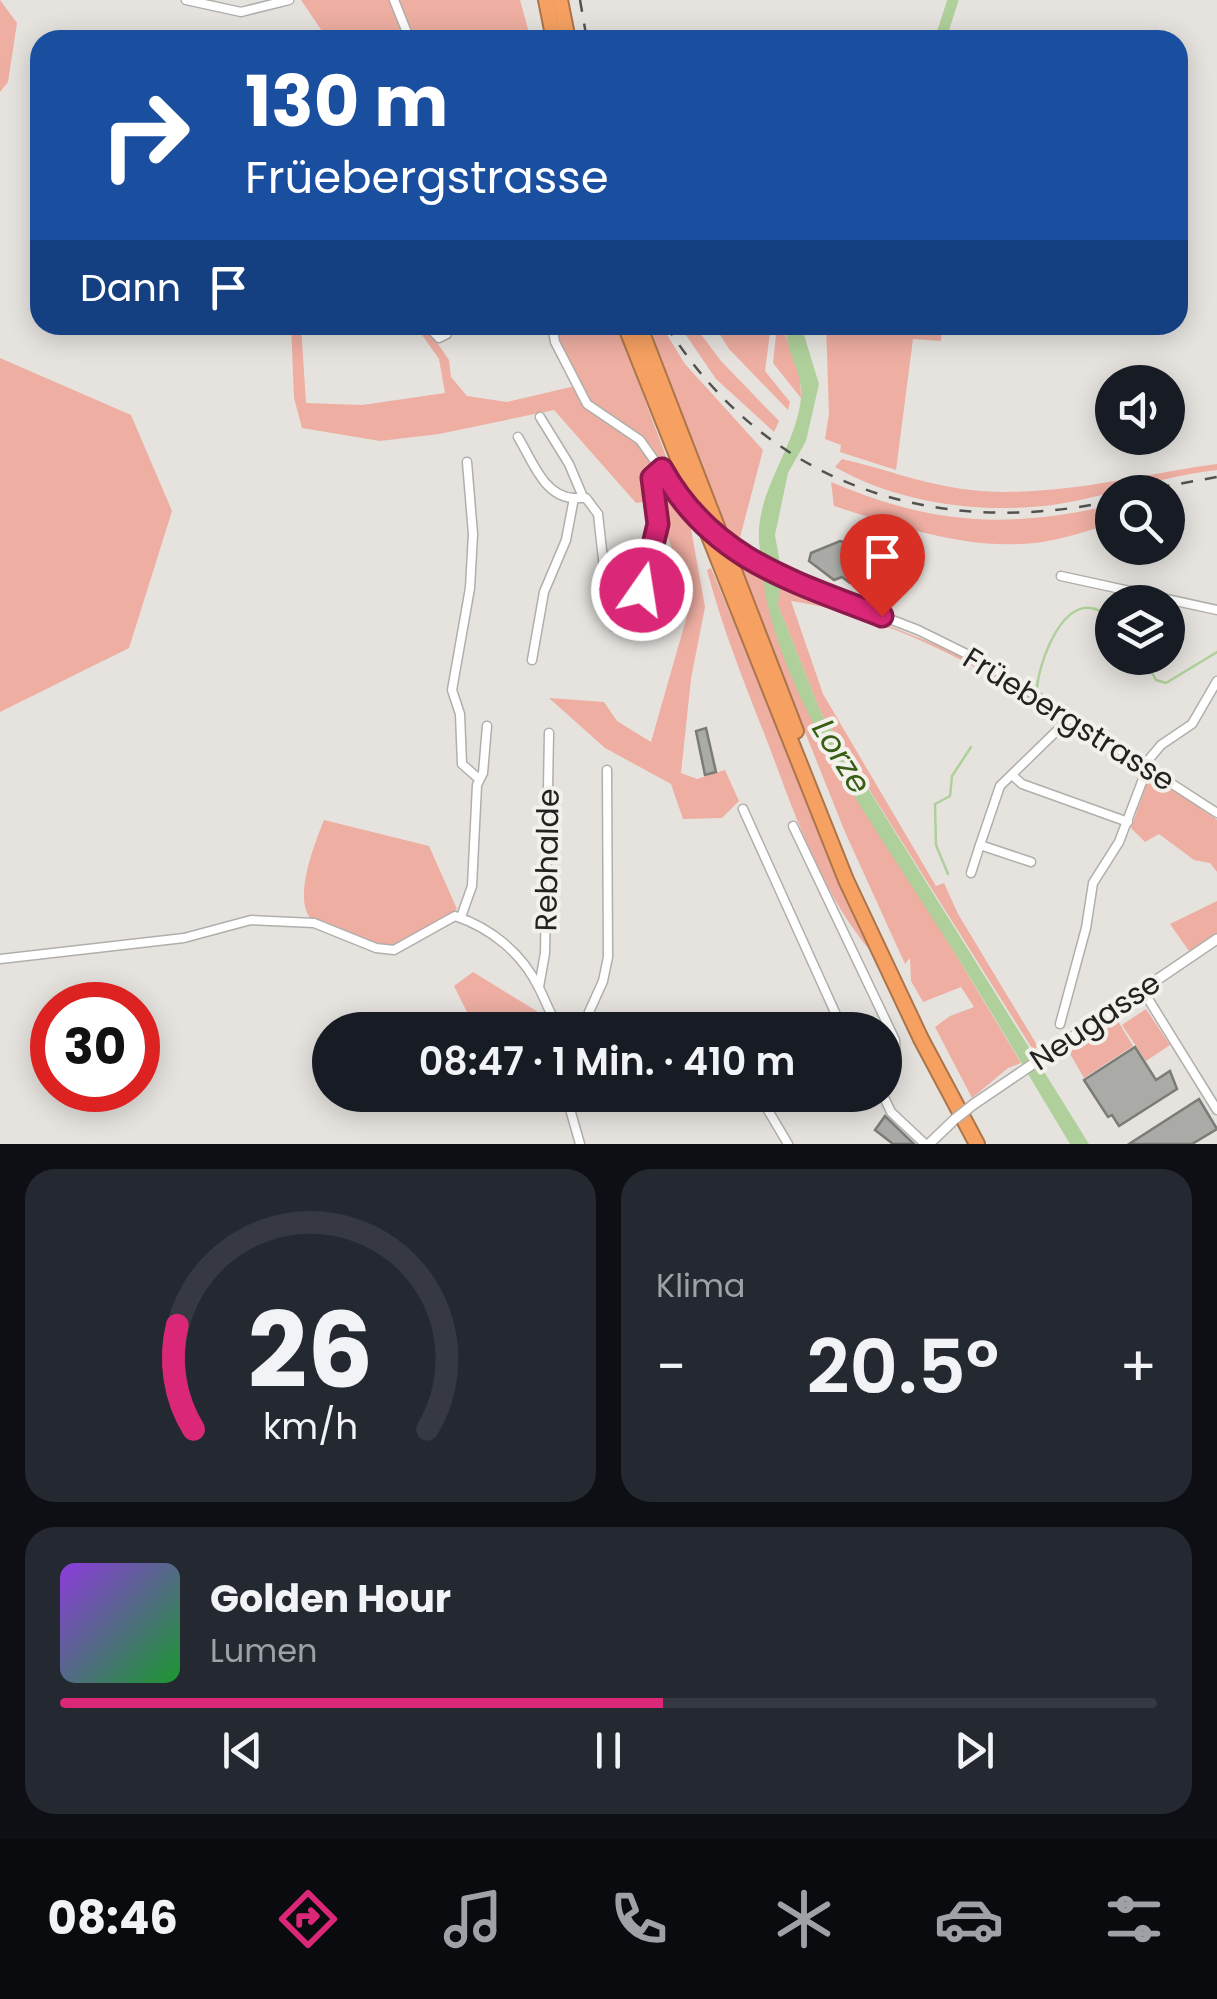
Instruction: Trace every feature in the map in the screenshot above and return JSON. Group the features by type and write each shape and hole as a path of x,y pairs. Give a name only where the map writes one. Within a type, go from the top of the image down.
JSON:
{"highway":[{"path":"546,0 552,30"},
{"path":"560,0 566,30"},
{"path":"629,335 832,848 912,1021 977,1144"},
{"path":"642,335 847,858 903,982 988,1144"}],"street":[{"path":"186,0 242,12 289,0"},
{"path":"394,0 406,30"},
{"name":"Früebergstrasse","path":"553,335 587,404 640,440 693,515 719,540 748,560 809,588 944,642 1072,716 1217,812"},
{"path":"532,660 544,592 579,498 569,464 540,417"},
{"path":"518,437 556,494 579,498 598,514 610,622 619,628 642,590 658,524 652,478 662,469"},
{"path":"467,462 473,534 470,588 452,690 460,714 462,764 479,780"},
{"path":"1061,576 1217,610"},
{"path":"1060,1024 1086,928 1093,884 1128,822 1147,765 1161,745 1192,724 1217,682"},
{"path":"971,873 1000,786 1072,716"},
{"path":"461,918 472,886 486,726"},
{"name":"Rebhalde","path":"539,987 544,973 549,733"},
{"path":"589,1012 603,981 608,957 607,770"},
{"path":"1012,775 1022,784 1128,822"},
{"path":"742,809 835,1012"},
{"path":"793,826 882,1012"},
{"path":"980,846 1031,862"},
{"path":"0,959 184,938 252,920 314,924 376,948 394,950 449,917 461,918 509,946 539,987 549,1012"},
{"name":"Neugasse","path":"927,1144 1042,1055 1217,940"},
{"path":"1142,989 1217,1110"},
{"path":"571,1112 580,1144"},
{"path":"770,1112 788,1144"},
{"path":"891,1112 927,1144"}],"shaded area":[{"path":"0,0 17,23 8,82 0,92"},
{"path":"301,0 520,0 528,30 321,30"},
{"path":"291,335 302,335 306,403 362,405 445,393 439,359 422,335 432,335 449,360 451,377 467,396 507,402 575,386 556,335 621,335 668,462 650,472 649,501 636,503 554,410 439,434 380,441 302,428 294,398"},
{"path":"653,335 667,335 685,364 763,450 738,545 725,536"},
{"path":"686,335 702,335 779,421 774,432 716,379"},
{"path":"720,335 770,335 765,371 790,402 788,410"},
{"path":"776,335 785,335 800,373 801,398 773,363"},
{"path":"826,335 941,335 941,341 913,339 896,470 840,452 841,445 825,439 829,414"},
{"path":"0,358 131,415 172,511 129,648 0,712"},
{"path":"842,459 931,483 992,492 1095,484 1095,497 1031,507 944,504 887,490 835,467"},
{"path":"1217,464 1217,470 1185,476 1152,475"},
{"path":"663,482 689,518 705,607 691,679 681,773 697,779 725,770 739,801 722,818 683,819 671,784 605,748 549,698 604,702 617,721 651,742 691,602 667,535 659,486"},
{"path":"831,482 903,507 970,519 1038,518 1095,509 1095,528 1025,544 970,542 834,506"},
{"path":"743,565 762,574 783,651 806,706 1021,1063 1008,1068 972,1098 935,1027 974,1007 961,987 923,1002 911,981 910,958 905,964 845,832 740,570"},
{"path":"711,568 872,953 839,906 800,828 728,637 707,570"},
{"path":"779,582 962,655 1035,701 918,639 855,616 791,601 823,694 936,886 944,883 958,914 1037,1045 1035,1053 821,713 778,605"},
{"path":"1155,777 1217,820 1217,872 1210,863 1194,860 1159,834 1145,842 1131,828 1147,783"},
{"path":"324,820 429,846 457,909 394,952 318,925 306,911 304,899 311,856"},
{"path":"1217,901 1217,934 1189,951 1170,924"},
{"path":"473,972 538,1012 467,1012 454,986"},
{"path":"1146,1009 1170,1045 1146,1061 1122,1025"},
{"path":"1118,1021 1133,1046 1084,1078 1069,1052"}],"water":[{"path":"787,335 804,335 819,384 806,441 788,473 775,535 781,569 778,605 821,713 1089,1144 1070,1144 840,772 796,688 779,645 766,596 759,530 768,491 791,436 801,398 800,379"}],"building":[{"path":"840,541 860,547 859,555 865,560 864,568 857,571 856,580 850,583 842,577 834,580 809,561 811,553"},
{"path":"706,728 716,772 705,775 696,731"},
{"path":"1135,1047 1156,1080 1170,1071 1177,1089 1119,1126 1112,1115 1108,1117 1084,1080"},
{"path":"1199,1099 1217,1129 1192,1144 1129,1144"},
{"path":"885,1116 914,1144 893,1144 875,1130"}],"waterway":[{"name":"Lorze","path":"943,30 953,0"},
{"path":"1037,687 1044,657 1060,625 1083,608 1095,609"},
{"path":"1185,671 1217,652"},
{"path":"1153,675 1166,683 1179,675"},
{"path":"948,874 936,845 935,804 950,796 952,776 971,747"}],"railway":[{"path":"580,0 585,30"},
{"path":"673,335 707,380 753,425 804,461 859,487 919,504 981,512 1046,511 1095,504"},
{"path":"1185,483 1217,477"}],"route":[{"path":"642,590 658,524 652,478 662,469 693,515 733,551 772,572 882,616"}]}
